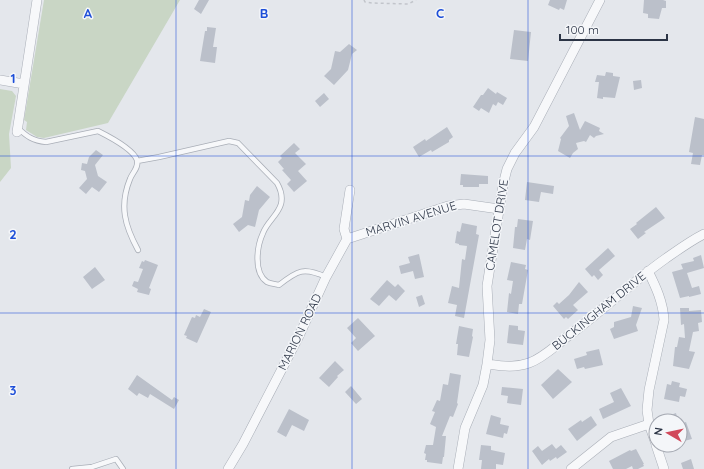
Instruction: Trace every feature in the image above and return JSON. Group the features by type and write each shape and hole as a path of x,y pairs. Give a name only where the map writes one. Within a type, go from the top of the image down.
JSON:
{"street":[{"path":"17,129 38,0"},
{"name":"CAMELOT DRIVE","path":"458,469 465,428 483,385 487,364 490,340 487,286 503,184 507,169 515,153 534,127 600,0"},
{"path":"0,80 24,84"},
{"path":"347,239 344,229 350,190"},
{"name":"MARVIN AVENUE","path":"347,239 448,206 464,204 499,209"},
{"name":"BUCKINGHAM DRIVE","path":"487,364 505,367 520,366 531,363 578,329 648,271 692,240 704,234"},
{"name":"MARION ROAD","path":"228,469 243,444 299,336 326,277 347,239"},
{"path":"648,271 658,292 663,308 664,320 649,390 647,410 648,417"},
{"path":"570,469 611,437 648,424"},
{"path":"659,453 664,469"}],"lane":[{"path":"17,129 26,136 38,141 46,142 98,131 126,148 137,161 136,169 130,178 125,194 124,205 125,220 131,237 138,250"},
{"path":"137,161 228,142 238,143 277,183 282,196 281,205 263,232 259,243 257,261 260,273 267,282 279,285 298,272 312,271 326,277"},
{"path":"72,469 92,467 116,459 123,469"}],"path":[{"path":"364,0 365,2 372,3 408,4 416,0"}],"green space":[{"path":"44,0 180,0 108,123 44,138 37,137 26,130 27,122 24,120"},
{"path":"0,89 12,91 16,96 9,134 11,168 0,182"}],"building":[{"path":"199,0 209,0 201,14 194,9"},
{"path":"550,0 567,0 564,10 560,8 559,10 548,5"},
{"path":"644,0 666,1 666,8 662,8 659,19 648,18 648,14 643,13"},
{"path":"207,27 216,28 213,47 217,47 215,63 200,61"},
{"path":"514,30 531,32 528,61 510,59"},
{"path":"349,44 357,50 352,54 348,70 334,85 324,76 331,69 335,51 340,52"},
{"path":"606,72 613,73 613,76 620,77 615,98 597,98 599,82 595,82 597,75 605,76"},
{"path":"641,80 642,88 634,90 633,81"},
{"path":"488,88 496,94 497,92 507,98 503,105 498,102 496,106 493,104 489,113 481,108 479,111 473,107"},
{"path":"324,93 329,99 320,107 315,101"},
{"path":"574,113 580,130 585,121 600,128 599,131 604,134 594,138 590,135 586,142 576,143 578,149 570,158 558,151 560,138 569,126 566,116"},
{"path":"695,117 704,119 704,155 702,155 700,165 691,164 693,153 689,152"},
{"path":"447,127 453,137 449,140 449,142 432,152 431,150 419,157 413,147 425,139 426,141"},
{"path":"294,143 300,149 295,153 306,164 298,171 307,181 294,192 287,184 291,180 282,170 284,169 278,162 282,158 280,156"},
{"path":"96,150 103,155 95,165 98,176 107,182 99,192 92,187 86,194 79,188 87,179 85,171 81,170 82,163 87,164 89,157"},
{"path":"461,174 488,176 488,184 479,184 479,187 463,187 463,185 460,185"},
{"path":"527,182 554,186 553,194 541,192 539,202 525,200"},
{"path":"257,186 270,197 259,210 255,227 248,225 239,232 233,224 242,217 245,200 249,201 250,195"},
{"path":"656,207 665,218 644,232 646,233 638,239 630,229"},
{"path":"518,219 533,221 530,240 527,239 525,250 513,248 515,227 517,227"},
{"path":"462,223 477,226 476,234 479,235 464,318 455,316 457,305 448,303 452,286 459,288 462,259 465,260 467,246 455,243 457,231 460,232"},
{"path":"608,248 615,256 599,270 603,275 598,280 594,275 592,277 585,269"},
{"path":"419,254 424,277 415,279 413,271 401,274 399,266 410,263 408,257"},
{"path":"701,255 704,268 687,273 692,288 699,286 701,294 680,298 672,272 683,269 681,264 694,261 693,258"},
{"path":"145,260 158,265 149,288 151,289 149,295 137,292 138,289 132,286 134,281 138,282 143,269 139,268 142,261 144,262"},
{"path":"511,262 526,265 525,269 528,270 522,304 519,304 518,314 507,312 509,293 511,294 513,281 507,280"},
{"path":"95,267 105,280 92,289 83,277"},
{"path":"387,280 395,287 398,284 405,291 396,301 389,295 379,306 370,299"},
{"path":"579,282 588,292 573,305 578,310 568,319 566,317 564,319 553,306 557,302 559,304 569,295"},
{"path":"422,295 425,304 419,307 416,297"},
{"path":"633,306 642,308 636,325 638,331 614,339 610,329 614,327 614,322 631,317"},
{"path":"680,308 689,308 689,311 701,310 702,322 698,323 699,331 693,332 689,351 695,352 689,369 673,366 675,347 677,347 679,337 685,338 684,324 681,325"},
{"path":"204,309 211,312 197,343 186,338 187,336 184,335 192,317 195,318 196,315 200,317"},
{"path":"358,318 375,336 358,351 351,343 356,338 347,328"},
{"path":"509,325 518,326 518,330 525,331 523,345 507,343"},
{"path":"459,326 473,329 469,357 457,355 458,344 456,344"},
{"path":"599,349 603,365 585,369 584,367 577,369 574,359 587,355 586,352"},
{"path":"335,361 344,370 337,376 338,377 329,387 319,378"},
{"path":"558,369 572,382 553,399 541,385"},
{"path":"450,373 461,375 458,404 453,417 450,416 442,436 446,436 442,464 427,462 427,460 425,460 426,454 424,453 426,445 433,445 436,427 430,424 435,412 432,411 437,400 440,401 443,384 448,385"},
{"path":"137,375 172,400 174,397 179,400 174,409 150,394 148,398 139,393 137,396 128,389"},
{"path":"672,381 680,383 679,387 687,389 685,397 680,396 679,402 664,399 667,384 671,385"},
{"path":"351,386 362,399 356,404 345,392"},
{"path":"502,387 523,389 521,405 507,403 508,396 501,395"},
{"path":"621,388 631,406 603,419 599,409 614,402 610,393"},
{"path":"289,409 309,420 304,431 292,425 286,437 277,432"},
{"path":"491,415 501,418 500,424 509,426 507,434 504,433 503,438 486,434"},
{"path":"591,416 597,425 577,441 568,429 581,420 582,422"},
{"path":"688,428 692,439 688,440"},
{"path":"552,444 556,449 561,445 567,452 557,459 556,457 550,461 549,459 542,465 532,451 538,446 542,451"},
{"path":"481,445 491,446 491,450 505,453 503,465 496,464 496,469 481,469 482,460 479,460"},
{"path":"636,449 644,466 638,469 633,469 632,466 626,469 613,469 609,461 630,450"},
{"path":"691,459 694,469 683,469 681,463"}]}
